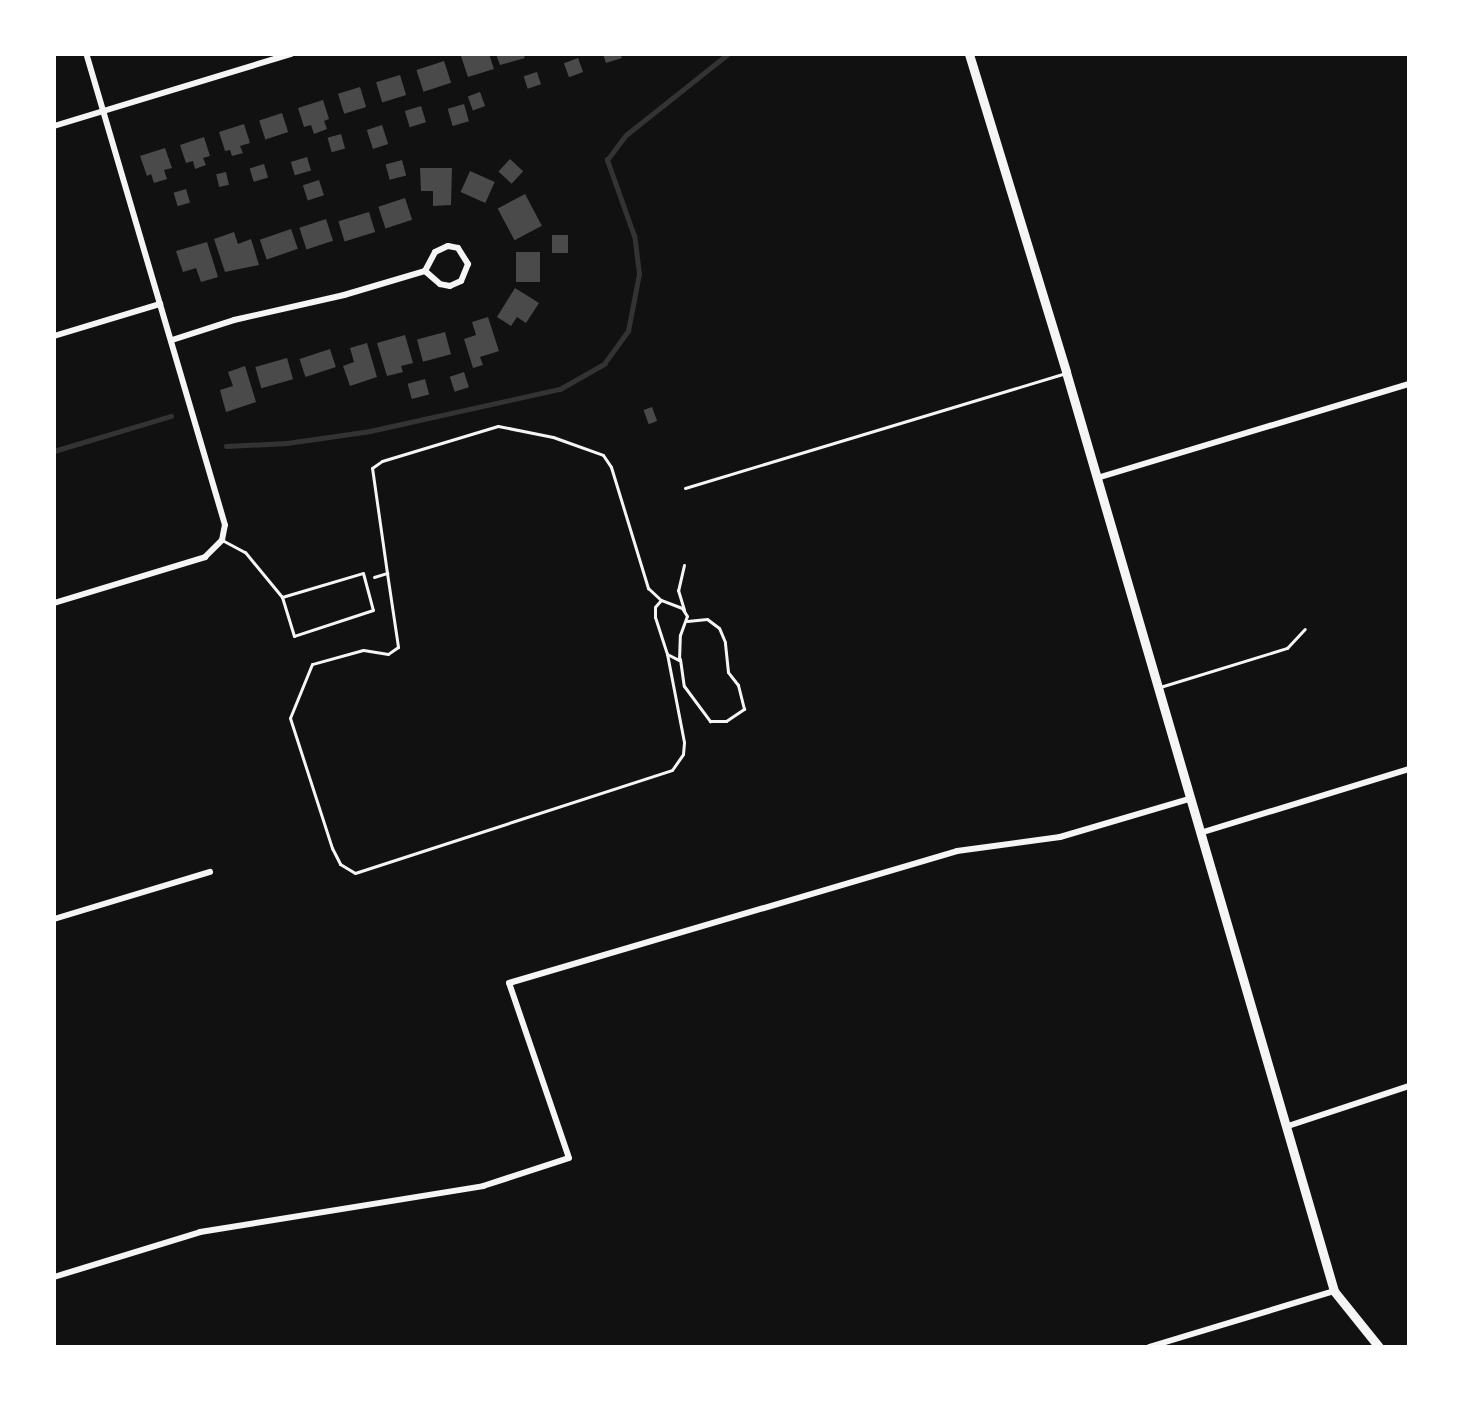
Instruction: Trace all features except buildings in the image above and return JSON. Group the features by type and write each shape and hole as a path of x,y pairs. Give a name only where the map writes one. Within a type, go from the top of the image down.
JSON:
{"main road":[{"path":"969,54 1066,372 1189,798 1288,1126 1334,1292 1379,1347"}],"street":[{"path":"54,603 188,564 205,557 222,540 223,510 86,54"},
{"path":"54,126 291,54"},
{"path":"172,340 234,320 344,295 425,271 435,252 448,246 458,248 468,264 461,281 450,286 440,284 425,271"},
{"path":"54,336 160,304"},
{"path":"1097,478 1409,384"},
{"path":"1200,833 1409,769"},
{"path":"54,1277 200,1232 483,1186 569,1158 509,983 957,851 1060,837 1189,798"},
{"path":"54,919 210,872"},
{"path":"1288,1126 1409,1086"},
{"path":"1149,1347 1334,1292"}],"lane":[{"path":"685,488 1066,372"},
{"path":"222,540 246,552 282,597 294,636 373,610 363,573 282,597"},
{"path":"1158,687 1287,648 1305,629"}],"path":[{"path":"661,600 655,607 656,617 667,654 684,742 683,754 672,770 355,873 340,864 332,848 290,718 312,664 363,650 388,654 398,647 372,468 382,461 498,426 553,437 603,454 611,467 648,588 661,600 684,611"},
{"path":"684,565 678,590 687,621 679,641 684,686 705,717 710,721 726,721 744,709 738,685 728,672 725,642 719,628 707,619 687,621"},
{"path":"374,577 387,573"},
{"path":"667,654 679,660 680,657"}],"waterway":[{"path":"226,446 287,443 370,431 560,389 604,364 628,331 639,274 634,236 607,160 626,135 728,54"},
{"path":"54,451 171,416"}]}
